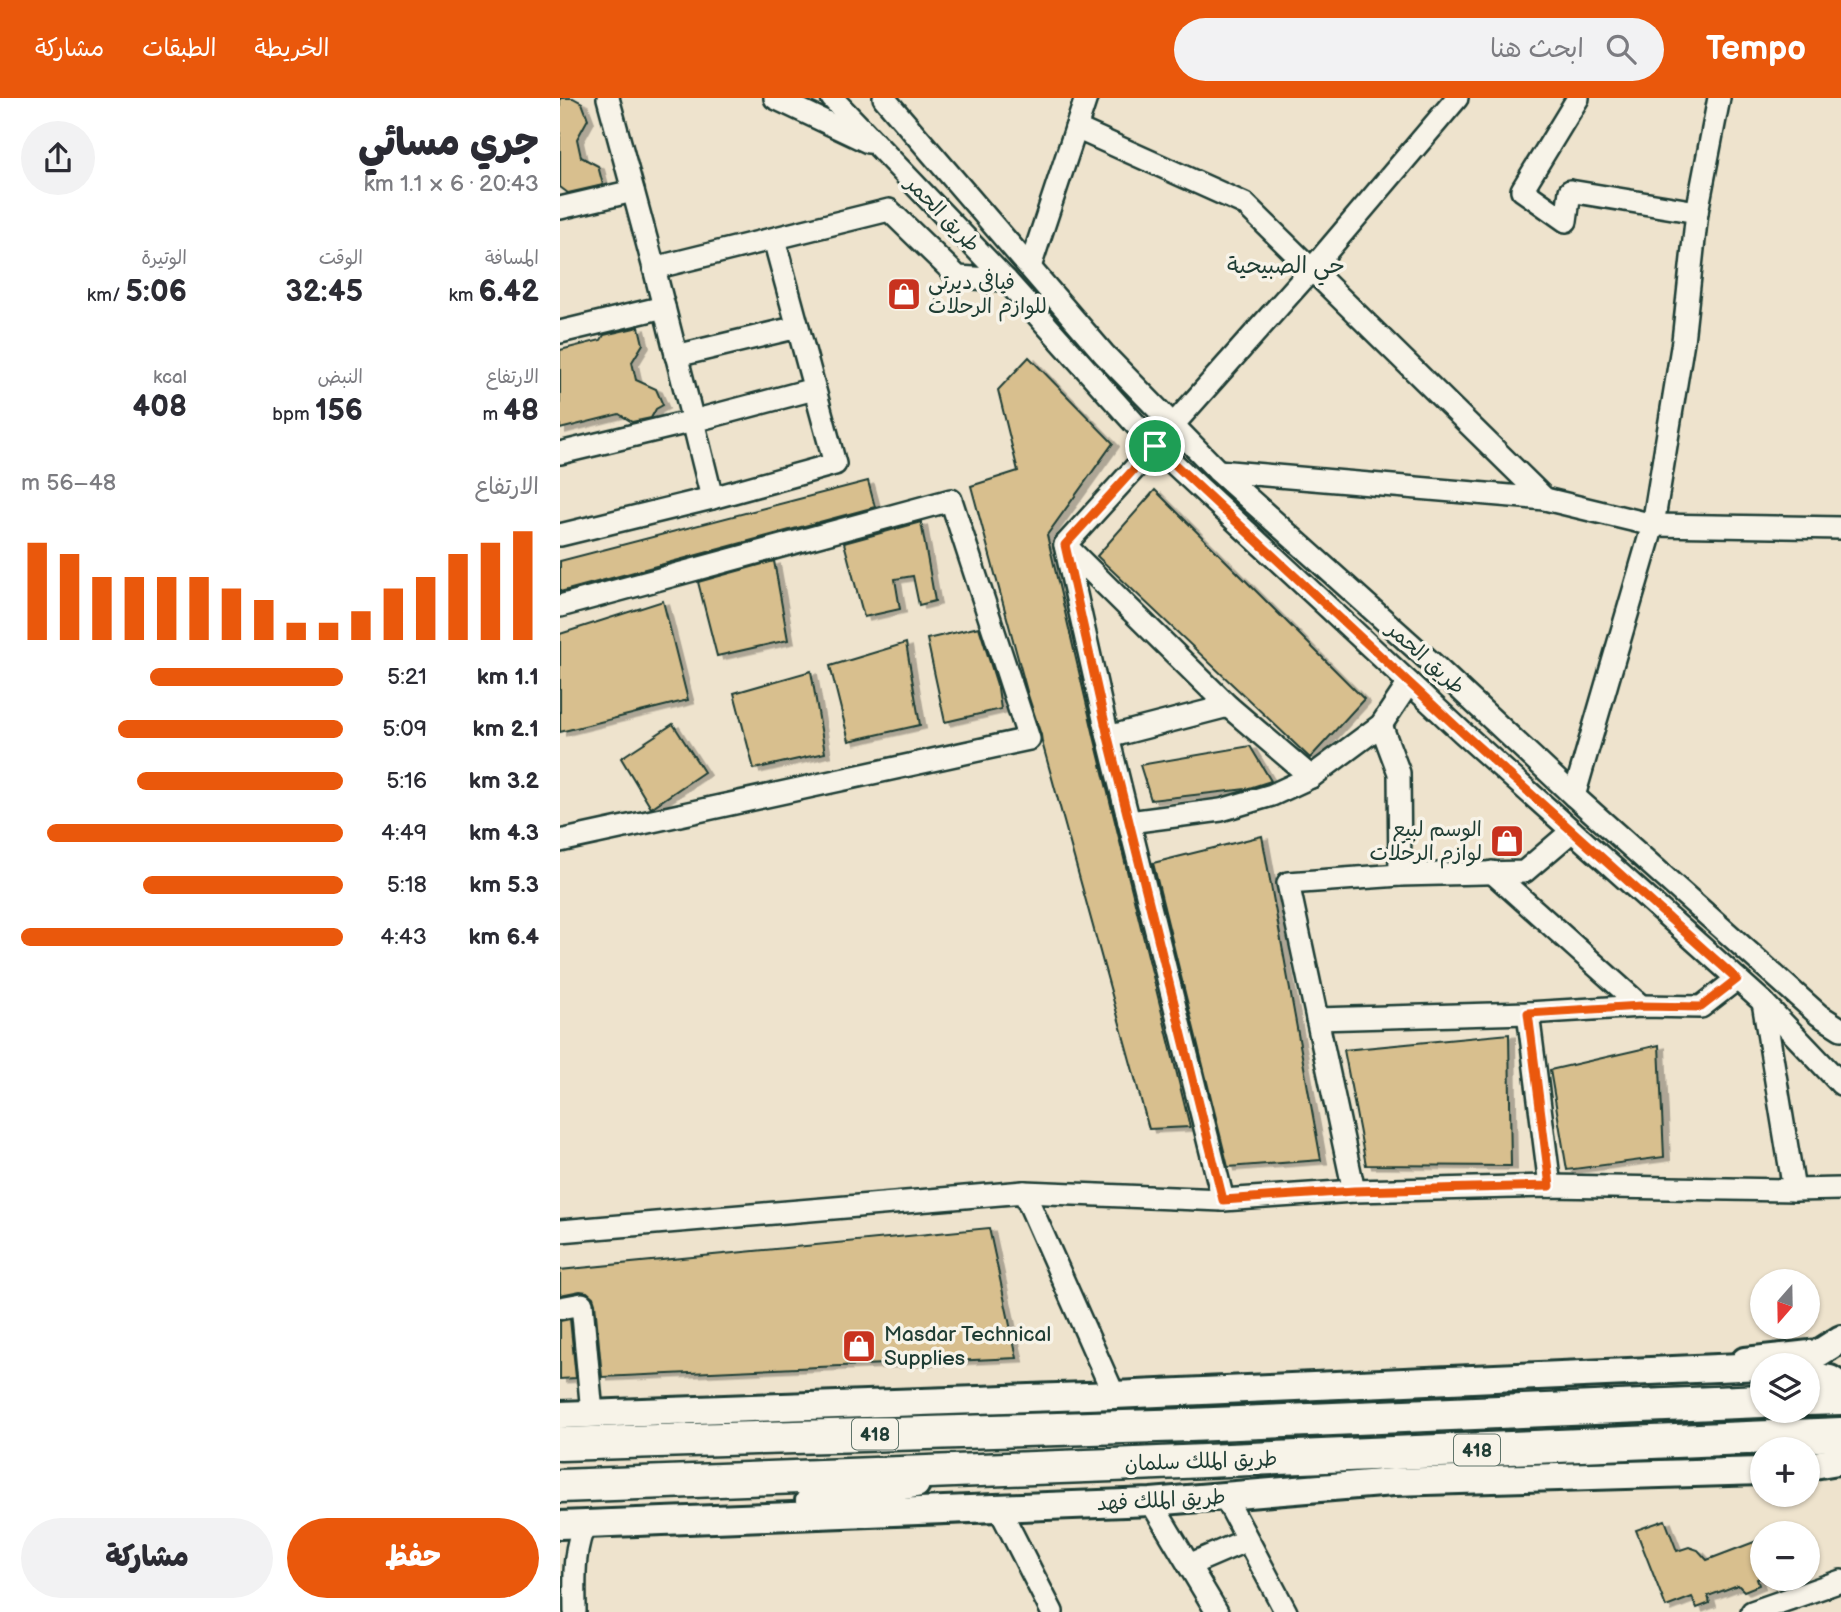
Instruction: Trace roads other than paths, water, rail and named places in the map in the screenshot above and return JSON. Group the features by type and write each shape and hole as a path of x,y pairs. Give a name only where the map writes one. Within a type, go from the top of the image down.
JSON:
{"highway":[{"path":"1820,1399 1841,1398"},
{"name":"طريق الملك سلمان","path":"560,1444 1190,1425 1750,1402"},
{"name":"طريق الملك سلمان","path":"560,1486 1841,1434"}],"main road":[{"path":"1670,1369 1819,1353 1841,1339"},
{"path":"1820,1365 1841,1364"},
{"path":"560,1415 1114,1395 1670,1369 1750,1369"},
{"path":"1820,1377 1830,1379 1841,1386"},
{"path":"664,1410 1190,1425"},
{"path":"1820,1464 1841,1458"},
{"path":"682,1520 1019,1469"},
{"name":"طريق الملك فهد","path":"573,1524 1151,1502 1393,1482 1750,1471"},
{"path":"1820,1474 1841,1475"}],"street":[{"path":"608,98 712,498"},
{"path":"775,98 880,148"},
{"name":"طريق الحمر","path":"832,98 1006,280 1155,446 1409,683 1763,1002 1841,1084"},
{"name":"طريق الحمر","path":"884,98 1104,354 1218,471 1433,664 1574,796 1819,1015 1841,1030"},
{"path":"1030,267 1086,98"},
{"path":"1173,425 1312,269 1457,98"},
{"path":"1577,98 1522,190 1566,221 1570,191 1697,212"},
{"path":"1574,796 1653,525 1683,341 1697,212 1719,98"},
{"path":"1076,128 1245,204 1545,499"},
{"path":"560,208 633,191"},
{"path":"654,268 890,210 958,277 1006,280"},
{"path":"560,535 712,498 835,464 774,239"},
{"path":"560,332 663,307"},
{"path":"676,356 798,327"},
{"path":"560,453 814,389"},
{"path":"1065,545 1155,446"},
{"path":"1218,471 1545,499 1653,525 1841,528"},
{"path":"560,606 951,500 1029,739 560,841"},
{"path":"1065,545 1228,705 1311,777"},
{"path":"1065,545 1108,737 1223,1200"},
{"path":"1129,822 1221,810 1272,795 1311,777 1381,725 1409,683"},
{"path":"1108,737 1228,705"},
{"path":"1381,725 1399,773 1400,875"},
{"path":"1354,1191 1288,883 1400,875 1524,872 1572,831"},
{"path":"1492,872 1641,1006"},
{"path":"1317,1018 1528,1013 1641,1006 1701,1007 1737,979"},
{"path":"1763,1002 1794,1190"},
{"path":"1528,1013 1550,1186"},
{"path":"1816,1057 1836,1066 1841,1065"},
{"path":"560,1231 1024,1192 1223,1200 1354,1191 1550,1186 1841,1189"},
{"path":"1024,1192 1114,1395"},
{"path":"560,1308 582,1304 592,1413"},
{"path":"1225,1497 1286,1612"},
{"path":"1151,1502 1217,1612"},
{"path":"999,1508 1052,1612"},
{"path":"573,1524 579,1534 575,1557 575,1612"},
{"path":"1189,1565 1247,1540"},
{"path":"1752,1612 1841,1581"}],"place":[{"name":"فيافي ديرتي للوازم الرحلات","path":"904,294"},
{"name":"الوسم لبيع لوازم الرحلات","path":"1507,841"},
{"name":"Masdar Technical Supplies","path":"859,1346"}],"district":[{"name":"حي الصبيحية","path":"1286,265"}]}
